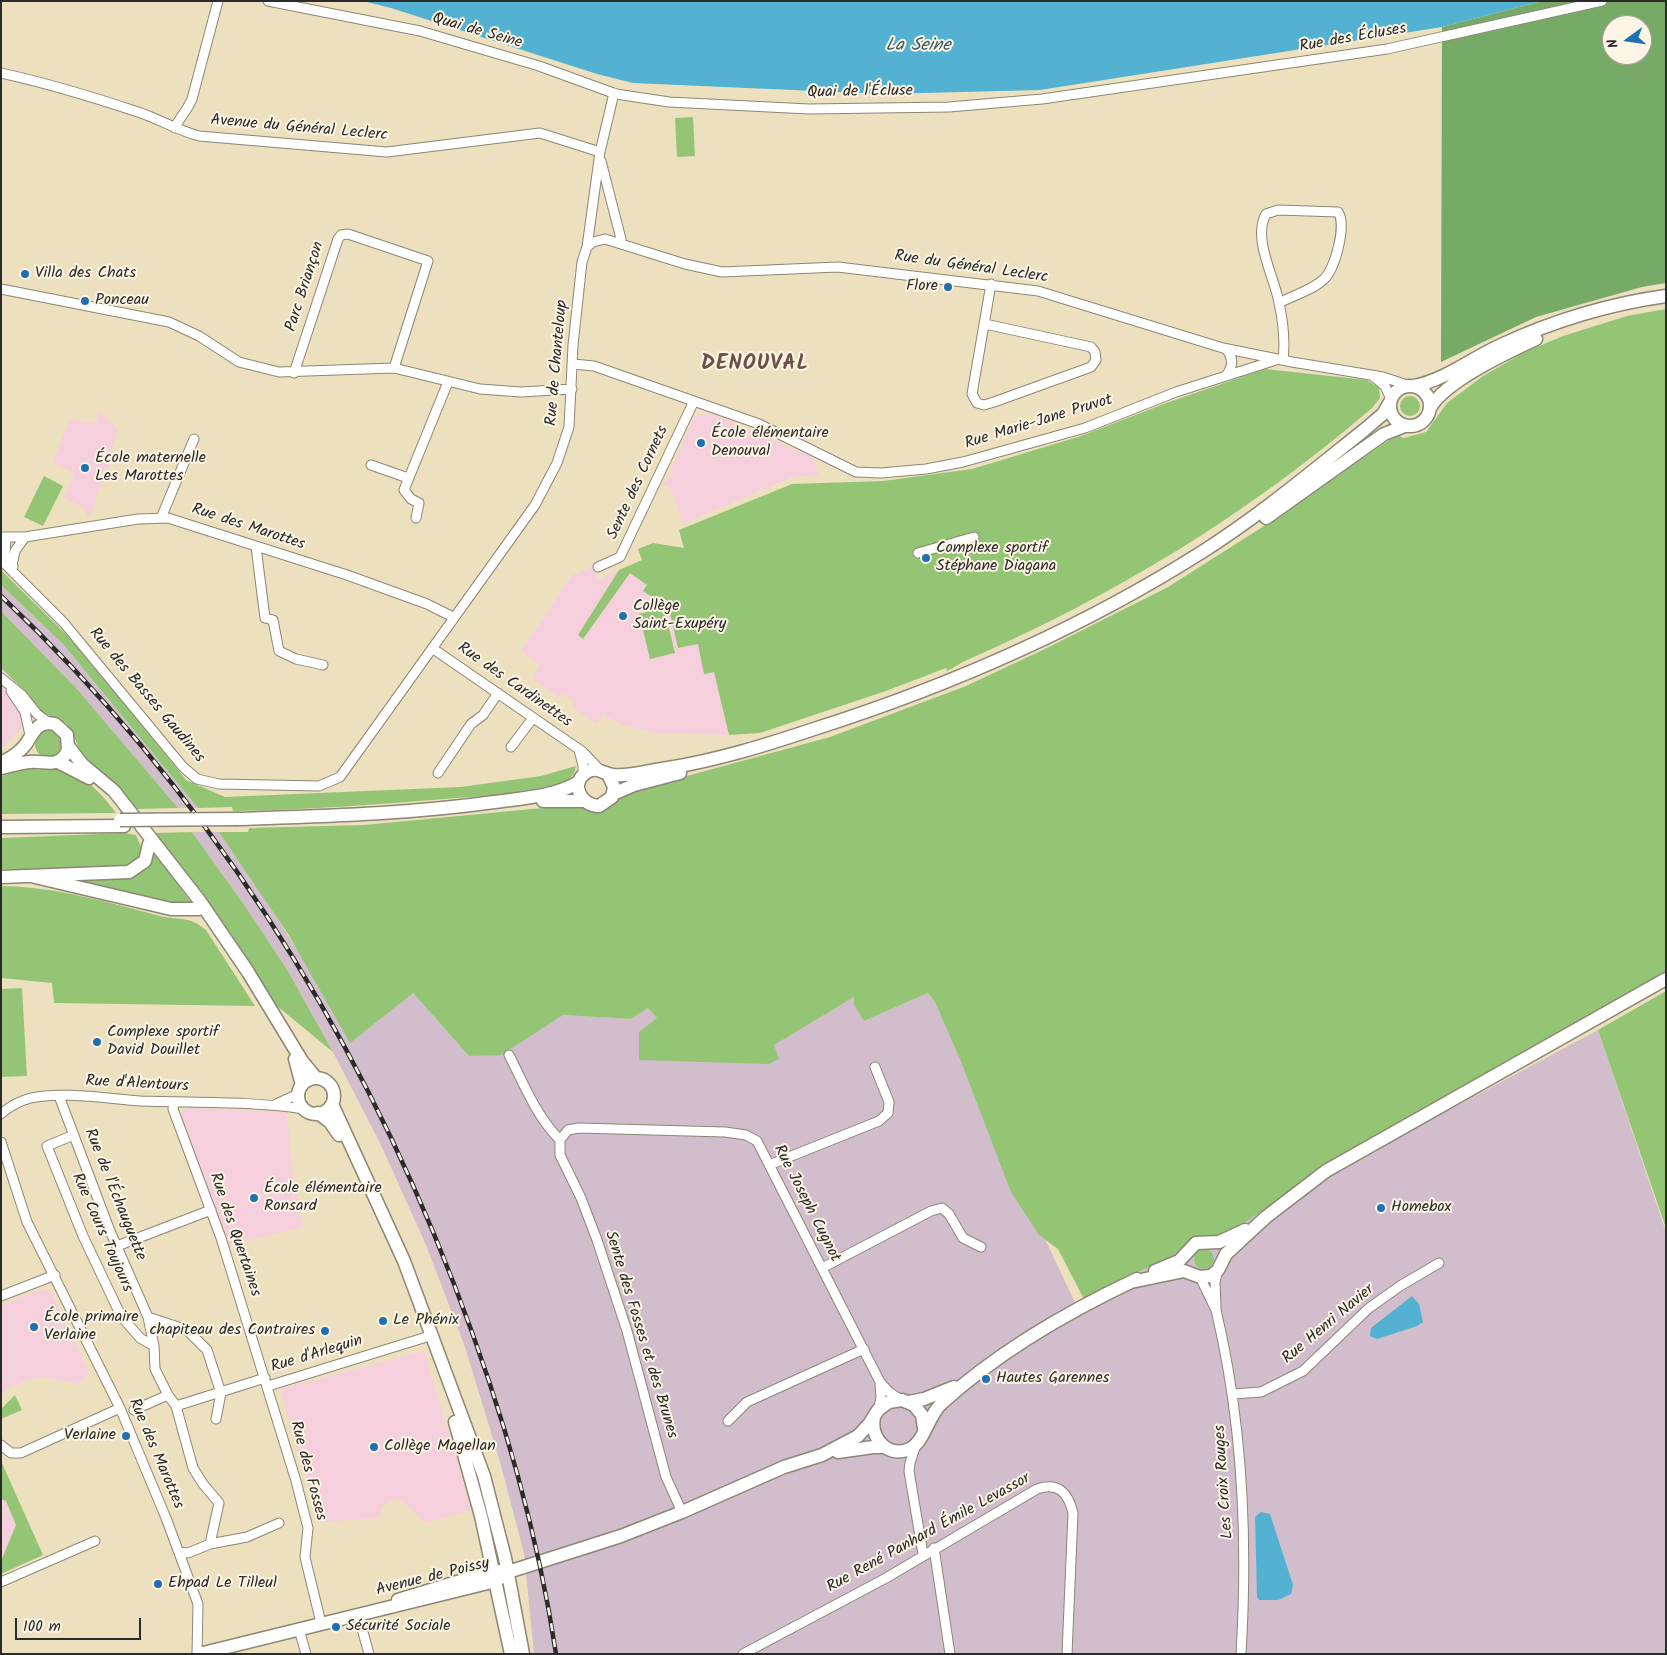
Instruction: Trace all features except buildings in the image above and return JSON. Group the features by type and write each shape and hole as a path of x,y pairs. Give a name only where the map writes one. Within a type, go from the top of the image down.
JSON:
{"main road":[{"path":"240,822 429,810 555,792 581,779 589,771 622,774 701,762 790,737 905,698 1027,646 1138,589 1235,530 1383,414 1399,389 1431,381 1542,327 1602,308 1666,296"},
{"path":"1,821 122,823 393,819 544,801 584,801 599,806 606,803 613,794 634,785 764,751 854,722 925,696 1004,662 1110,611 1176,574 1266,518 1384,434 1422,422 1428,416 1436,398 1463,378 1498,357 1539,338 1601,315 1666,302"},
{"path":"1412,386 1426,394 1430,408"},
{"path":"1390,401 1393,418 1405,426"},
{"path":"1,763 15,755 37,726 49,723 64,730 69,746 82,764 114,792 199,900 248,972 302,1061 316,1078"},
{"path":"29,737 31,754 39,762"},
{"path":"1,768 39,762 49,764 58,762 64,756 69,746"},
{"path":"58,762 74,768 102,788 149,844 199,909 236,963 293,1055 299,1068 299,1102 304,1109 318,1114 336,1129 355,1166 430,1336 475,1490 487,1543 503,1574 523,1623 523,1654"},
{"path":"604,772 614,783 613,794"},
{"path":"581,779 579,792 584,801"},
{"path":"1,828 122,823"},
{"path":"1,877 129,872 145,861 149,844"},
{"path":"35,877 172,909 199,909"},
{"path":"1131,1282 1179,1272 1211,1276 1220,1266 1228,1252 1266,1217 1326,1171 1666,979"},
{"path":"300,1089 309,1080 316,1078 324,1080 331,1087 334,1094 332,1104 325,1111 318,1114"},
{"path":"332,1104 393,1236 484,1476 503,1574 500,1600 512,1654"},
{"path":"503,1574 621,1536 682,1512 784,1467 822,1455 873,1447 905,1450 916,1444 933,1412 967,1380 1020,1342 1131,1282 1179,1260 1198,1242 1210,1243 1226,1240 1266,1217"},
{"path":"1210,1243 1219,1251 1220,1266"},
{"path":"1188,1252 1186,1263 1196,1275"},
{"path":"822,1455 858,1436 876,1413 889,1402 933,1396 967,1380"},
{"path":"905,1401 921,1413 924,1428"},
{"path":"876,1413 874,1435 889,1449"},
{"path":"475,1490 490,1524 519,1628 523,1654"},
{"path":"480,1574 487,1543"},
{"name":"Avenue de Poissy","path":"364,1612 415,1592 480,1574 503,1574"},
{"name":"Avenue de Poissy","path":"198,1654 236,1649 321,1623 364,1612 392,1608 472,1587 503,1574"},
{"path":"472,1587 488,1591 500,1600"}],"street":[{"path":"175,128 185,114 192,99 218,1"},
{"name":"Quai de Seine","path":"268,1 420,31 539,66 614,93"},
{"name":"Rue des Écluses","path":"1106,91 1387,49 1602,1"},
{"name":"Avenue du Général Leclerc","path":"1,73 34,80 140,113 199,136 387,152 540,132 600,156"},
{"name":"Quai de l'Écluse","path":"614,93 669,102 809,109 949,107 1106,91"},
{"name":"Rue de Chanteloup","path":"453,617 548,483 569,427 581,272 587,247 588,229 600,156 614,93"},
{"path":"600,156 621,239 620,243"},
{"path":"1280,303 1317,284 1327,275 1338,248 1341,223 1338,212 1278,210 1266,214 1262,225 1265,256 1280,303 1281,360"},
{"path":"587,247 596,241 588,229"},
{"name":"Parc Briançon","path":"294,374 338,238 342,234 348,234 428,261 394,368"},
{"name":"Rue du Général Leclerc","path":"596,241 605,239 686,264 722,272 838,267 991,284 1066,298 1226,349 1387,378 1412,386"},
{"path":"985,324 1090,347 1095,352 1096,360 1091,367 994,402 979,404 974,400 972,394 991,284"},
{"path":"1,299 3,290 169,322 199,336 239,362 268,370 294,374 394,368 480,389 521,392 572,389"},
{"path":"1226,349 1231,355 1232,364 1226,376"},
{"name":"Rue Marie-Jane Pruvot","path":"694,401 762,425 856,472 910,471 971,460 1085,428 1176,392 1281,360"},
{"path":"573,364 594,366 694,401"},
{"path":"1373,376 1385,386 1390,401"},
{"path":"416,518 419,503 411,499 404,490 448,382"},
{"name":"Sente des Cornets","path":"598,567 620,557 694,401"},
{"path":"161,518 194,439"},
{"path":"371,465 408,478"},
{"name":"Rue des Marottes","path":"3,537 25,537 138,519 161,518 177,520 347,575 427,604 453,617"},
{"path":"3,537 5,554 14,569"},
{"path":"14,569 15,551 25,537"},
{"path":"918,553 974,537"},
{"path":"256,547 265,618 273,620 279,651 296,659 323,665"},
{"name":"Rue des Basses Gaudines","path":"1,560 14,569 76,637 183,767 205,782 319,786 340,777 453,617"},
{"name":"Rue des Cardinettes","path":"432,648 579,750 604,772"},
{"path":"2,678 22,695 36,714 49,723"},
{"path":"2,678 25,712 29,737"},
{"path":"438,773 471,724 483,715 498,693"},
{"path":"511,746 533,718"},
{"name":"Rue des Cardinettes","path":"579,750 584,765 581,779"},
{"path":"509,1055 532,1102 548,1128 560,1140"},
{"path":"769,1165 879,1121 888,1113 889,1102 876,1067"},
{"name":"Rue d'Alentours","path":"276,1105 300,1089"},
{"name":"Rue d'Alentours","path":"1,1114 13,1104 32,1097 60,1096 276,1105 304,1109"},
{"name":"Rue de l'Échauguette","path":"60,1096 117,1246 148,1317 154,1346 155,1370 168,1396 176,1406"},
{"name":"Rue des Quertaines","path":"174,1102 173,1109 211,1210 267,1382"},
{"name":"Rue Joseph Cugnot","path":"560,1140 568,1130 579,1128 736,1133 746,1135 756,1141 880,1382 892,1395 905,1401"},
{"name":"Rue Cours Toujours","path":"74,1135 47,1146 83,1236 121,1316 140,1338 154,1346"},
{"name":"Sente des Fosses et des Brunes","path":"560,1140 560,1155 581,1198 597,1240 627,1331 666,1477 682,1512"},
{"name":"Rue des Marottes","path":"1,1142 27,1222 120,1408 179,1552 198,1604 198,1654"},
{"path":"822,1268 931,1211 942,1208 949,1214 963,1238 981,1247"},
{"path":"117,1246 211,1210"},
{"name":"Rue Henri Navier","path":"1233,1394 1261,1392 1303,1371 1329,1349 1346,1328 1370,1308 1400,1286 1439,1263"},
{"name":"Les Croix Rouges","path":"1220,1266 1215,1282 1216,1310 1233,1394 1243,1514 1245,1588 1241,1654"},
{"path":"1,1296 55,1275"},
{"name":"Les Croix Rouges","path":"1196,1275 1216,1310"},
{"path":"148,1317 171,1323 187,1330 207,1350 221,1393 216,1419"},
{"name":"Rue d'Arlequin","path":"267,1382 430,1336"},
{"path":"728,1421 746,1402 864,1349"},
{"path":"210,1544 219,1503 203,1484 193,1468 176,1406 255,1382 267,1382"},
{"name":"Rue des Fosses","path":"267,1382 308,1528 304,1557 321,1623"},
{"name":"Rue Joseph Cugnot","path":"876,1413 881,1398 880,1382"},
{"path":"134,1410 168,1396"},
{"path":"1,1445 11,1454 21,1454 120,1408"},
{"path":"916,1444 911,1457 909,1471 923,1554"},
{"path":"889,1449 909,1471"},
{"name":"Rue René Panhard Émile Levassor","path":"743,1654 886,1578 923,1554 1036,1489 1047,1486 1056,1487 1065,1492 1073,1513 1067,1654"},
{"path":"179,1552 188,1553 210,1544 247,1537 279,1522"},
{"path":"1,1582 94,1541"},
{"path":"934,1548 950,1654"},
{"path":"364,1612 369,1654"},
{"path":"299,1629 306,1654"}],"shaded area":[{"name":"École maternelle Les Marottes","path":"99,410 118,429 111,451 113,453 89,519 83,507 64,498 74,473 52,463 70,419 96,423"},
{"path":"710,413 813,457 818,475 792,477 683,524 671,488 663,485 668,476 671,476 673,470 671,469 695,416"},
{"name":"Collège Saint-Exupéry","path":"653,543 685,549 729,735 654,733 620,724 604,715 596,723 572,707 575,703 562,693 559,698 532,678 540,665 521,651 571,576 594,566 598,580 642,560 638,549"},
{"path":"1,585 63,644 198,808 178,808 78,690 1,611"},
{"path":"1,668 27,693 40,711 1,749"},
{"path":"192,832 219,832 260,891 317,982 413,993 469,1056 563,1015 631,1019 648,1008 657,1018 773,1045 854,997 864,1021 928,993 935,1002 1075,1303 1406,1133 1598,1030 1666,1232 1666,1654 534,1654 524,1553 500,1462 465,1347 426,1245 380,1143 288,971 245,906"},
{"name":"École élémentaire Ronsard","path":"188,1108 287,1112 292,1168 303,1227 230,1245 181,1117 183,1110"},
{"name":"École primaire Verlaine","path":"41,1289 50,1291 52,1294 89,1373 79,1384 43,1377 28,1380 9,1388 1,1396 1,1305"},
{"name":"Collège Magellan","path":"424,1351 472,1510 425,1523 402,1501 394,1499 382,1507 380,1518 321,1522 318,1500 312,1500 280,1389"},
{"path":"1,1499 6,1501 16,1525 1,1561"}],"green space":[{"path":"1542,1 1666,1 1666,283 1642,287 1536,317 1441,362 1442,27"},
{"path":"693,117 695,156 677,157 675,118"},
{"path":"1666,309 1666,979 1326,1171 1226,1234 1194,1237 1172,1256 1134,1274 1087,1305 1058,1249 1039,1235 1011,1192 960,1059 935,1002 928,993 864,1021 854,1005 854,997 774,1045 779,1059 768,1064 639,1060 639,1032 657,1018 648,1008 631,1019 563,1015 501,1055 469,1056 413,993 350,1043 288,934 219,832 248,832 249,828 364,825 574,805 594,810 609,807 628,792 830,737 966,686 1049,647 1168,587 1264,526 1389,440 1399,436 1404,438 1426,432 1447,403 1483,376 1525,352 1563,336 1627,316"},
{"name":"Complexe sportif Stéphane Diagana","path":"1265,369 1367,380 1379,388 1380,398 1372,408 1278,483 1179,549 1128,580 1075,608 947,671 946,668 886,691 760,733 729,735 714,672 704,674 698,644 678,648 667,600 658,601 643,591 647,585 630,573 583,639 578,635 619,570 642,560 638,549 653,543 684,548 679,530 792,484 883,481 972,469 1081,436 1169,402"},
{"path":"1410,396 1417,399 1420,406 1417,413 1410,416 1403,413 1400,406 1403,399"},
{"path":"44,476 63,486 43,526 24,517"},
{"path":"1,570 81,649 186,780 225,797 461,787 541,776 576,766 574,774 563,783 552,787 511,794 289,809 233,811 232,807 198,808 63,644 1,585"},
{"path":"664,608 675,653 650,659 639,614"},
{"path":"1,611 78,690 178,808 135,809 80,751 66,723 40,711 27,693 1,668"},
{"path":"49,730 59,734 63,744 59,754 49,758 39,754 35,744 39,734"},
{"path":"31,768 41,770 57,768 74,773 90,784 116,813 1,814 1,776"},
{"path":"192,832 245,906 288,971 333,1052 277,1006 203,896 155,833"},
{"path":"125,833 136,835 142,849 137,862 133,865 91,870 1,869 1,838"},
{"path":"152,849 192,904 182,906 69,879 136,876 149,865"},
{"path":"1,886 62,892 160,916 194,922 206,930 255,1006 54,1003 52,983 1,978"},
{"path":"22,988 27,1076 1,1077 1,989"},
{"path":"1666,991 1666,1228 1598,1030"},
{"path":"1204,1249 1211,1252 1214,1259 1211,1266 1204,1269 1197,1266 1194,1259 1197,1252"},
{"path":"15,1395 22,1410 1,1419 1,1409"},
{"path":"1,1461 43,1555 1,1574 1,1561 16,1525 6,1501 1,1499"}],"water":[{"name":"La Seine","path":"363,1 1542,1 1442,27 1040,90 884,94 633,83 597,74 391,8"},
{"path":"1412,1296 1419,1304 1423,1322 1417,1326 1377,1339 1370,1336 1371,1328"},
{"path":"1261,1512 1270,1514 1293,1585 1291,1594 1278,1600 1259,1600 1257,1597 1255,1517"}],"railway":[{"path":"1,596 74,670 143,748 207,829 266,914 320,1003 369,1094 414,1188 454,1284 487,1374 528,1512 539,1559 556,1654"}],"place":[{"name":"Villa des Chats","path":"25,274"},
{"name":"Flore","path":"948,287"},
{"name":"Ponceau","path":"85,301"},
{"name":"École élémentaire Denouval","path":"701,443"},
{"name":"École maternelle Les Marottes","path":"85,468"},
{"name":"Complexe sportif Stéphane Diagana","path":"926,558"},
{"name":"Collège Saint-Exupéry","path":"623,616"},
{"name":"Complexe sportif David Douillet","path":"97,1042"},
{"name":"École élémentaire Ronsard","path":"254,1198"},
{"name":"Homebox","path":"1381,1208"},
{"name":"Le Phénix","path":"383,1321"},
{"name":"École primaire Verlaine","path":"34,1327"},
{"name":"chapiteau des Contraires","path":"325,1331"},
{"name":"Hautes Garennes","path":"986,1379"},
{"name":"Verlaine","path":"126,1436"},
{"name":"Collège Magellan","path":"374,1447"},
{"name":"Ehpad Le Tilleul","path":"158,1584"},
{"name":"Sécurité Sociale","path":"336,1627"}],"district":[{"name":"DENOUVAL","path":"755,365"}]}
